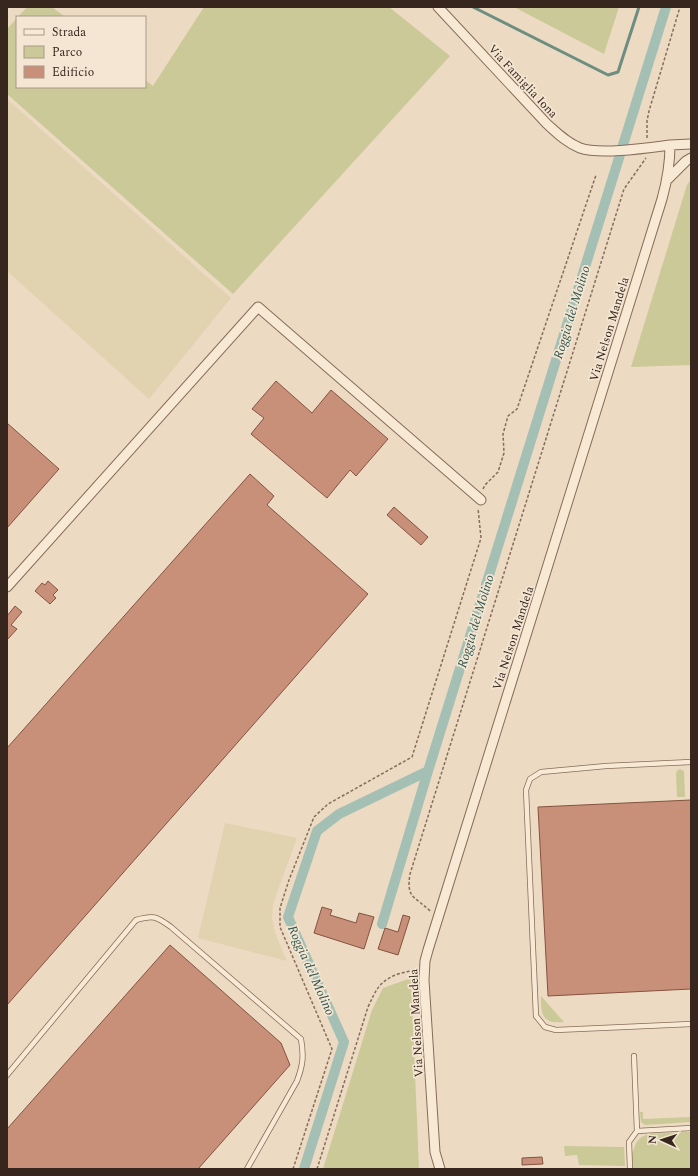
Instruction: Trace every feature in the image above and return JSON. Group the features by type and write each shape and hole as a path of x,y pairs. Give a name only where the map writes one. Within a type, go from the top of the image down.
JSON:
{"street":[{"name":"Via Famiglia Iona","path":"438,7 547,124 565,140 580,148 603,151 646,148"},
{"path":"646,148 691,144"},
{"name":"Via Nelson Mandela","path":"440,1169 434,1152 424,980 425,961 668,179 670,145"},
{"path":"668,179 691,158"},
{"path":"7,587 258,307 480,500"}],"lane":[{"path":"691,762 606,766 541,772 530,779 526,790 536,1016 545,1027 556,1030 691,1024"},
{"path":"7,1075 136,920 147,917 159,918 171,926 301,1039 304,1054 302,1068 297,1081 247,1169"},
{"path":"630,1169 630,1142 637,1131 634,1056"},
{"path":"637,1131 691,1128"}],"path":[{"path":"438,917 416,900 410,893 410,874 624,189 645,159 646,133 649,114 680,7"},
{"path":"293,1169 332,1048 280,927 280,908 289,880 314,817 328,804 412,757 481,538 478,507 480,500 485,485 498,472 504,453 503,434 506,422 508,416 517,409 596,175"},
{"path":"317,1169 368,1007 375,992 381,983 388,978 412,971 425,961"}],"shaded area":[{"path":"7,99 231,298 149,399 7,271"},
{"path":"225,823 297,838 273,904 272,918 275,933 287,961 198,938"}],"green space":[{"path":"27,7 52,7 64,16 19,16"},
{"path":"204,7 389,7 450,56 233,294 7,94 7,29 16,19 16,88 146,88 146,81 153,86"},
{"path":"514,7 619,7 604,54"},
{"path":"691,179 691,365 631,367 687,185"},
{"path":"680,769 684,771 685,797 677,797 676,773"},
{"path":"411,978 419,1169 323,1169 372,1010 383,988"},
{"path":"541,996 564,1022 547,1020 544,1017 542,1013"},
{"path":"640,1112 643,1112 643,1119 691,1117 691,1122 645,1125 641,1122"},
{"path":"691,1132 691,1169 632,1169 632,1154 636,1143 640,1138 648,1134"},
{"path":"564,1146 624,1147 625,1166 579,1165 577,1155 565,1156"}],"building":[{"path":"276,381 312,413 331,390 388,439 356,476 350,470 327,498 251,434 264,418 252,409"},
{"path":"7,423 59,469 7,528"},
{"path":"250,474 274,496 267,505 368,594 7,1005 7,748"},
{"path":"394,507 428,537 421,545 387,515"},
{"path":"48,581 58,590 53,595 56,598 50,604 35,591 42,583 45,585"},
{"path":"15,606 22,612 11,625 17,629 7,640 7,616"},
{"path":"691,800 691,989 548,996 538,807"},
{"path":"322,907 332,910 330,915 356,923 359,913 374,917 364,949 314,933"},
{"path":"403,915 410,917 398,955 378,949 385,928 398,932"},
{"path":"170,945 281,1043 290,1065 198,1169 7,1169 7,1129"},
{"path":"542,1157 543,1164 522,1165 522,1158"}],"waterway":[{"path":"473,7 608,75 618,72 639,7"},
{"name":"Roggia del Molino","path":"304,1169 344,1042 288,917 317,831 339,814 428,771 666,7"},
{"path":"382,924 428,771"}]}
